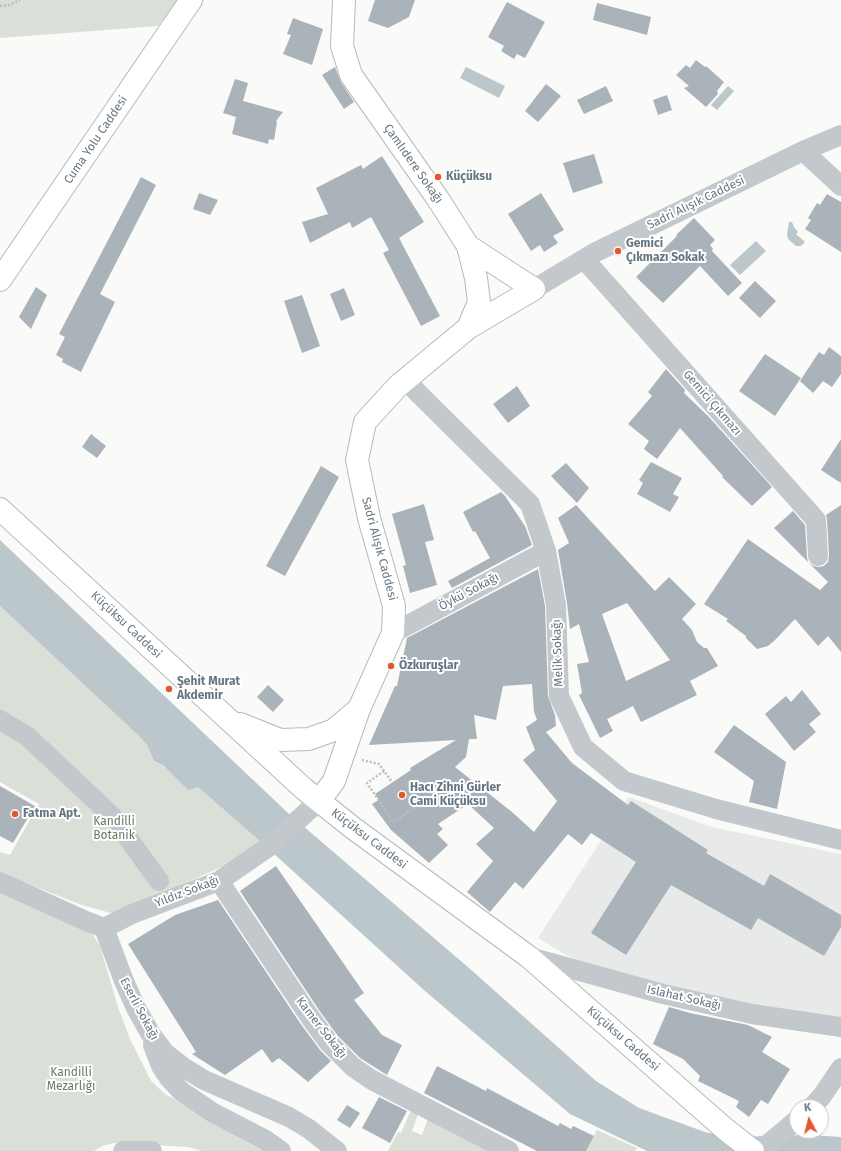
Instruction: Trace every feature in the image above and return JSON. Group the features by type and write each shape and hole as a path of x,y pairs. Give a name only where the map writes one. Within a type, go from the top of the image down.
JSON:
{"main road":[{"name":"Cuma Yolu Caddesi","path":"0,280 191,0"},
{"name":"Çamlıdere Sokağı","path":"344,0 342,46 351,76 438,199 468,246 476,278 479,302 468,328"},
{"path":"468,246 534,289"},
{"name":"Sadri Alışık Caddesi","path":"319,801 334,781 359,710 393,633 394,606 369,518 356,460 365,422 398,386 468,328 534,289"},
{"name":"Küçüksu Caddesi","path":"0,510 304,789 348,824 529,957 725,1129 753,1151"},
{"path":"229,720 280,740 309,739 334,730 359,710"},
{"path":"334,781 335,801 348,824"}],"street":[{"name":"Sadri Alışık Caddesi","path":"534,289 584,259 803,151 841,135"},
{"path":"803,151 841,186"},
{"name":"Gemici Çıkmazı","path":"584,259 816,520 818,556"},
{"name":"Melik Sokağı","path":"406,379 418,393 530,504 546,551 556,605 559,696 584,747 624,782 716,809 841,840"},
{"name":"Öykü Sokağı","path":"393,633 546,551"},
{"path":"0,720 27,736 112,816 159,881"},
{"name":"Yıldız Sokağı","path":"104,928 158,903 218,881 267,848 319,801"},
{"name":"Kamer Sokağı","path":"218,881 310,1017 329,1043 353,1067 372,1080 509,1151"},
{"path":"0,882 104,928"},
{"name":"Eserli Sokağı","path":"104,928 124,981 150,1033 165,1053 183,1067 204,1080 289,1117 309,1129 337,1151"},
{"name":"Islahat Sokağı","path":"529,957 663,994 752,1014 841,1027"},
{"path":"150,1033 155,1052 161,1066 169,1078 181,1091 212,1112 264,1139 281,1151"},
{"path":"819,1099 841,1068"},
{"path":"760,1151 789,1127"},
{"path":"123,1151 152,1151"}],"path":[{"path":"0,6 9,5 20,0"},
{"path":"357,759 379,764 392,782"},
{"path":"384,771 367,783 393,822 435,794 430,787"}],"shaded area":[{"path":"466,67 505,86 499,98 460,78"},
{"path":"728,86 734,91 717,110 711,105"},
{"path":"789,222 792,222 798,232 796,234 805,242 801,246 796,246 788,239 787,234"},
{"path":"756,241 766,251 740,275 730,265"},
{"path":"0,540 289,814 469,968 596,1081 639,1108 705,1132 727,1137 789,1136 789,1139 829,1139 829,1136 841,1137 841,1151 647,1151 570,1114 425,991 198,787 188,790 164,766 154,761 147,745 140,737 0,606"},
{"path":"629,797 712,827 841,854 841,1020 772,1011 588,968 538,938"}],"green space":[{"path":"0,0 178,0 158,26 0,38"},
{"name":"Kandilli Botanik","path":"0,606 140,737 147,745 154,761 198,787 262,843 230,863 123,911 111,913 82,905 0,873 0,852 10,855 39,804 0,782"},
{"name":"Kandilli Mezarlığı","path":"0,891 84,929 93,935 100,946 118,1007 130,1039 151,1081 165,1094 243,1135 264,1151 201,1151 188,1147 114,1143 102,1146 94,1151 0,1151"},
{"path":"411,1110 418,1114 412,1131 422,1135 428,1118 497,1151 388,1151 398,1132 401,1133"},
{"path":"597,1130 637,1148 635,1151 586,1151"}],"building":[{"path":"375,0 415,0 409,17 388,28 368,21"},
{"path":"507,2 545,22 525,58 517,54 514,59 501,51 504,46 488,37"},
{"path":"597,3 651,17 647,35 593,20"},
{"path":"293,18 323,29 312,65 283,54 291,35 287,34"},
{"path":"696,60 705,67 706,66 724,82 717,91 718,94 706,107 684,88 689,86 676,75 686,65 690,68"},
{"path":"335,67 341,82 354,102 344,109 322,75"},
{"path":"235,79 248,83 243,101 283,112 276,121 274,140 269,139 268,144 232,134 236,117 223,113"},
{"path":"546,84 561,96 538,122 525,111"},
{"path":"606,86 613,101 584,114 577,100"},
{"path":"667,95 672,110 658,115 653,100"},
{"path":"594,154 603,183 573,193 563,163"},
{"path":"382,156 424,222 399,238 440,316 421,326 383,253 389,250 371,217 352,228 350,222 310,243 302,222 328,214 316,188 361,165 363,169"},
{"path":"141,177 156,185 100,294 115,302 81,372 62,362 63,359 56,355 65,337 59,334"},
{"path":"199,193 218,200 210,215 193,209"},
{"path":"541,193 564,230 553,236 558,243 544,252 540,245 531,251 508,214"},
{"path":"827,194 841,202 841,252 805,229 811,220 808,218 817,203 820,205"},
{"path":"694,218 715,240 710,245 713,249 712,251 742,283 728,296 700,266 663,303 636,277"},
{"path":"755,281 776,301 760,318 739,298"},
{"path":"36,287 47,295 31,329 19,317"},
{"path":"344,288 355,315 341,321 330,294"},
{"path":"302,295 320,346 302,353 284,301"},
{"path":"829,347 841,356 841,374 832,387 823,381 813,393 800,381 819,352 824,355"},
{"path":"765,354 801,378 775,416 739,391"},
{"path":"666,369 685,390 684,393 708,416 772,487 752,506 722,477 723,476 680,428 657,459 644,449 649,441 628,424 652,396 648,392"},
{"path":"517,386 530,406 508,423 493,404"},
{"path":"91,434 106,446 97,458 82,447"},
{"path":"841,439 841,483 821,470"},
{"path":"651,462 682,478 673,494 679,497 670,512 637,494 643,483 639,480"},
{"path":"566,463 589,488 577,503 551,476"},
{"path":"321,466 339,477 285,576 266,566"},
{"path":"501,492 525,526 532,545 452,588 448,581 490,558 475,531 473,532 463,512"},
{"path":"424,504 434,540 425,542 437,585 410,593 403,566 406,565 392,514"},
{"path":"576,505 655,591 669,577 696,604 682,619 692,630 697,642 704,648 707,648 718,666 690,681 697,695 641,722 633,706 607,719 613,731 600,738 579,695 582,693 577,664 589,662 579,624 570,629 558,550 569,543 558,518","holes":["627,603 670,660 626,681 602,614"]},
{"path":"841,505 841,652 828,636 818,646 795,619 768,646 757,649 746,638 746,636 726,621 728,619 704,604 748,539 820,590 828,582 808,562 813,566 819,567 824,566 828,562 829,555 826,515"},
{"path":"793,511 805,525 808,562 774,528"},
{"path":"538,569 545,606 548,696 555,715 556,726 546,732 572,763 628,805 631,801 708,850 706,853 764,886 770,874 841,915 841,927 824,956 758,918 751,930 671,885 626,955 591,933 636,862 591,833 582,845 568,834 523,889 515,882 490,912 467,892 493,861 476,844 494,828 468,804 438,824 443,829 437,834 448,845 429,863 391,830 372,804 379,800 375,794 411,770 410,768 456,740 369,745 395,686 397,686 407,638","holes":["532,684 534,712 537,720 526,727 535,750 523,760 557,801 534,832 512,812 455,767 466,757 469,739 477,739 474,715 496,720 503,686"]},
{"path":"268,685 284,700 273,712 257,697"},
{"path":"802,690 821,714 809,724 816,732 794,751 765,714 786,696 791,702"},
{"path":"734,725 786,762 777,809 749,802 754,781 714,752"},
{"name":"Fatma Apt.","path":"0,786 35,806 13,843 0,836"},
{"path":"276,866 364,993 354,1000 382,1035 402,1045 387,1075 360,1058 338,1036 240,891"},
{"path":"218,900 300,1023 320,1050 331,1061 308,1082 279,1058 272,1063 262,1049 225,1075 192,1054 196,1052 128,944 175,915"},
{"path":"669,1007 748,1025 772,1037 762,1052 790,1069 768,1104 761,1100 749,1117 736,1107 739,1101 698,1081 700,1076 683,1059 653,1044"},
{"path":"437,1066 486,1091 487,1088 558,1126 560,1123 571,1129 573,1126 594,1136 586,1151 537,1151 424,1093"},
{"path":"379,1097 407,1111 390,1143 362,1128"},
{"path":"347,1105 360,1113 350,1128 337,1120"}],"place":[{"name":"Küçüksu","path":"438,177"},
{"name":"Gemici Çıkmazı Sokak","path":"618,251"},
{"name":"Özkuruşlar","path":"391,666"},
{"name":"Şehit Murat Akdemir","path":"169,689"},
{"name":"Hacı Zihni Gürler Cami Küçüksu","path":"402,795"},
{"name":"Fatma Apt.","path":"15,814"}]}
